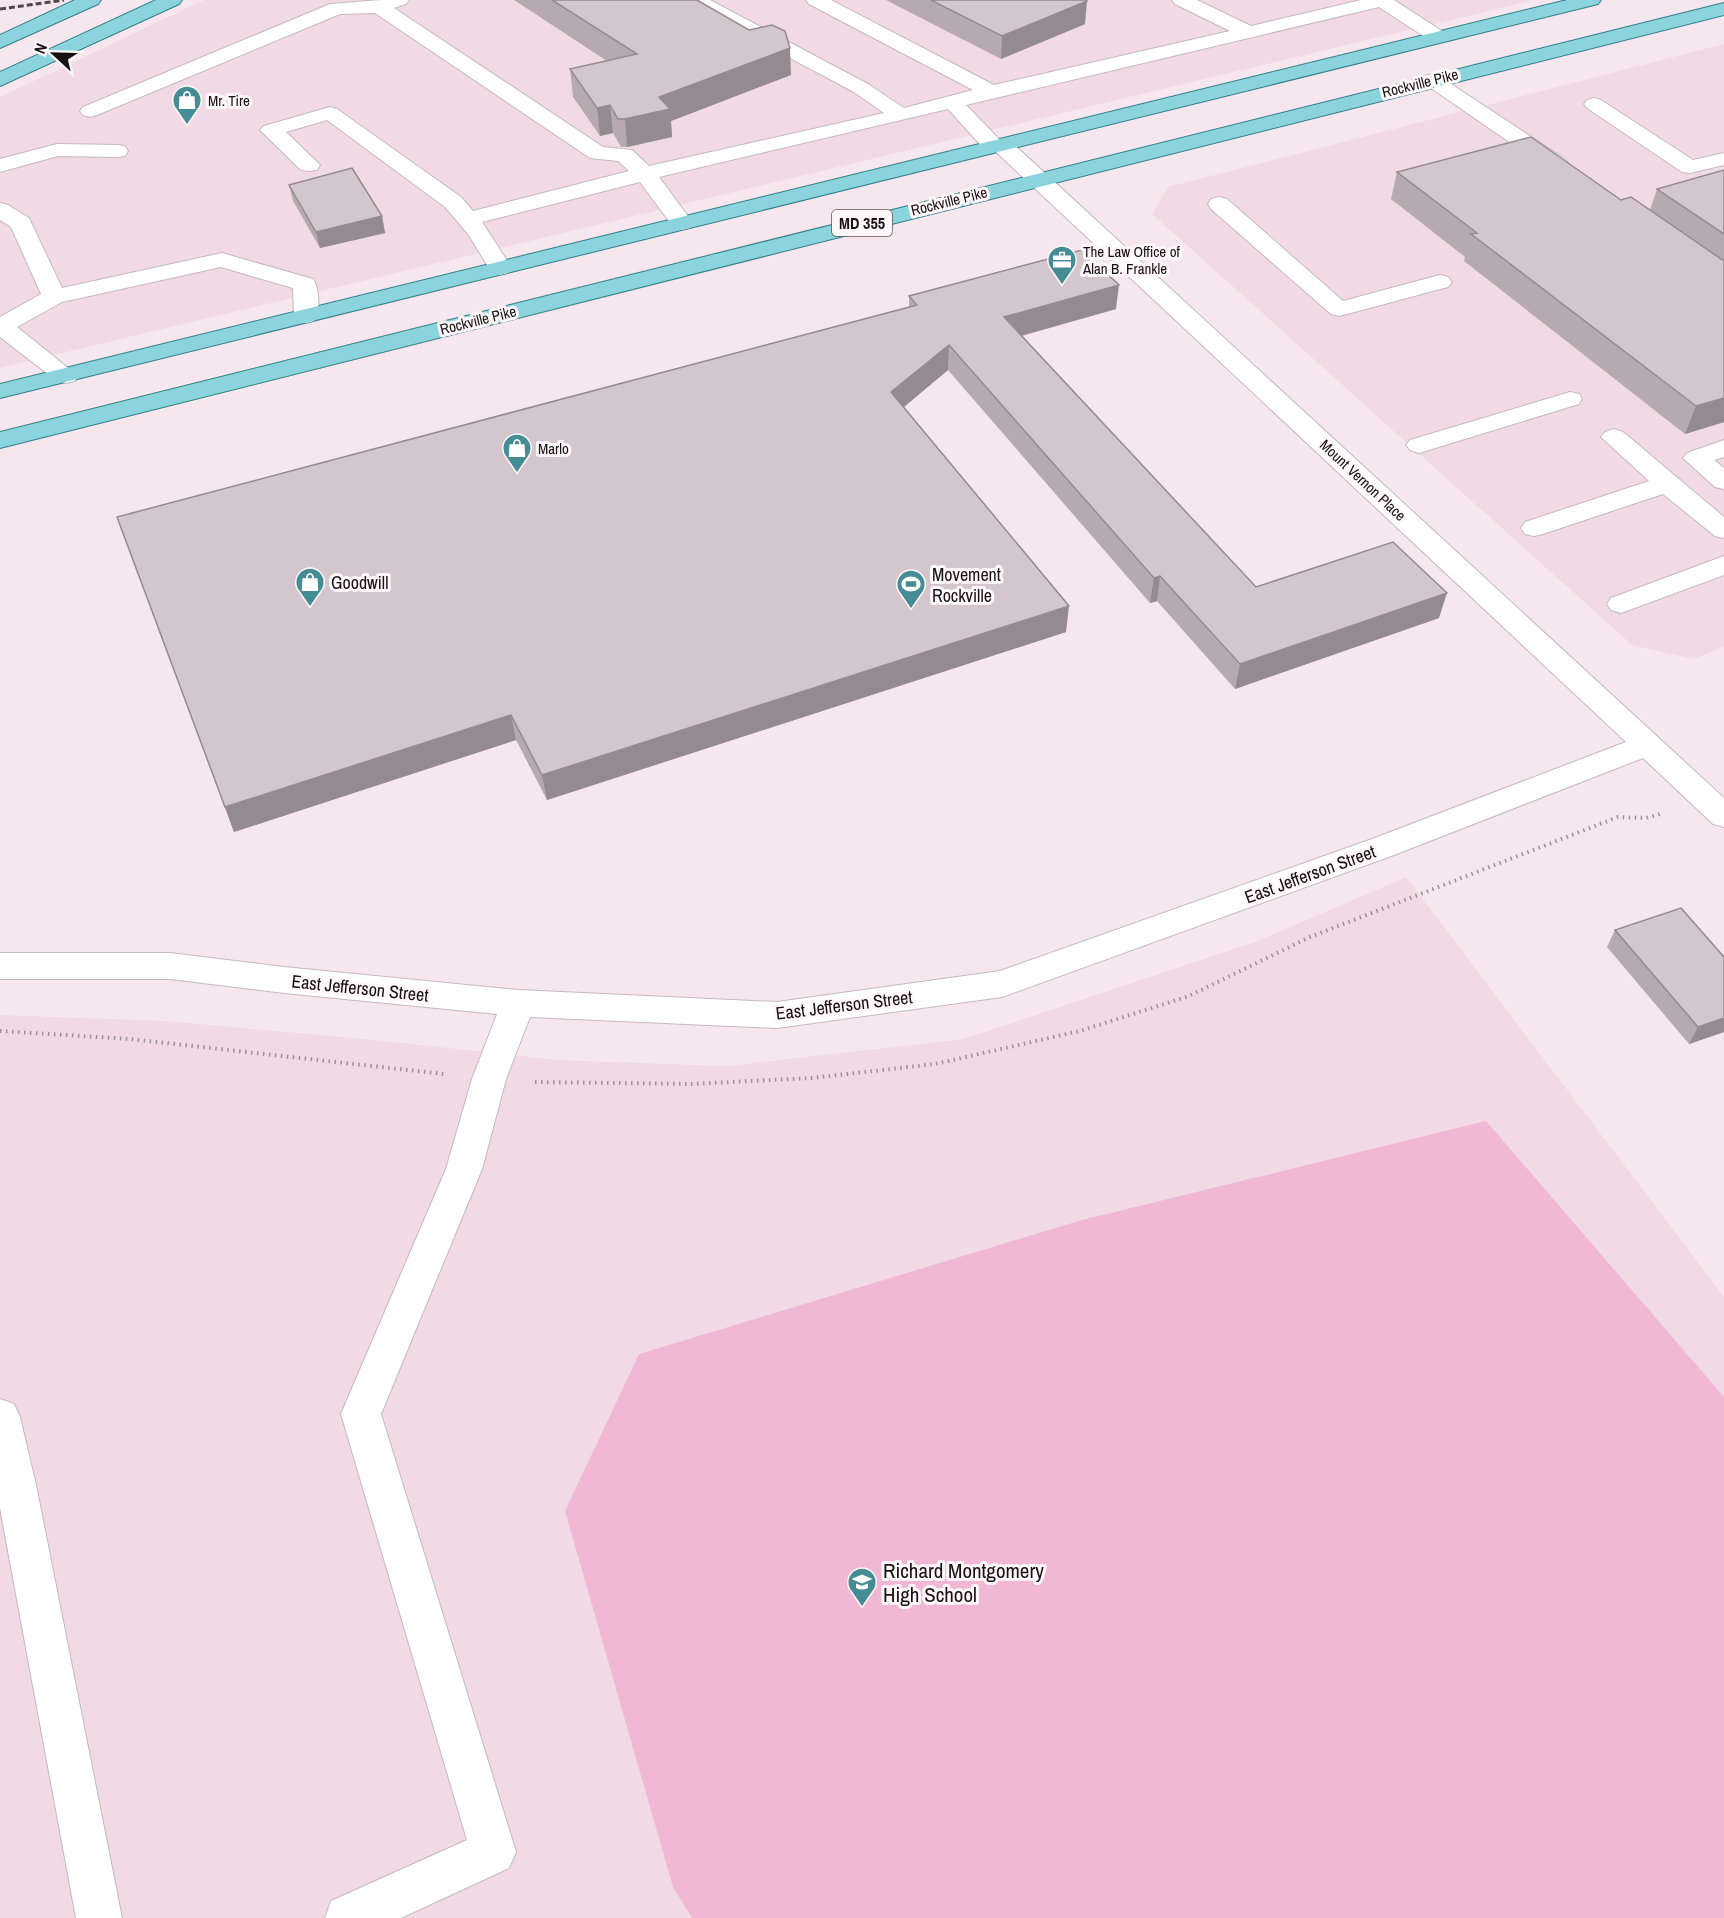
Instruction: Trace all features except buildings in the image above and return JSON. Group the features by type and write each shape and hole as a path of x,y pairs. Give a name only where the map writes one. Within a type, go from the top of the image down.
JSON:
{"main road":[{"path":"0,42 92,0"},
{"path":"0,80 172,0"},
{"name":"MD 355","path":"0,391 1591,0"},
{"name":"Rockville Pike","path":"0,440 1038,178 1724,9"}],"street":[{"path":"90,111 336,8 379,7 400,0"},
{"path":"695,0 861,88 901,115"},
{"path":"816,0 991,92"},
{"path":"1182,0 1248,32"},
{"path":"468,219 645,174 1383,0 1438,38"},
{"path":"379,7 598,153 624,155 645,174 682,223"},
{"path":"1432,80 1579,180"},
{"name":"Mount Vernon Place","path":"952,102 997,146 1038,178 1724,816"},
{"path":"1594,104 1690,167 1724,159"},
{"path":"309,165 271,130 330,112 453,202 478,231 500,268"},
{"path":"0,166 57,150 117,151"},
{"path":"1219,204 1340,309 1440,282"},
{"path":"0,210 21,223 54,297"},
{"path":"66,376 0,326 54,297 222,260 305,284 306,316"},
{"path":"1419,445 1570,399"},
{"path":"1614,437 1724,530"},
{"path":"1724,448 1696,458 1724,481"},
{"path":"1534,528 1667,484"},
{"path":"1621,604 1724,565"},
{"name":"East Jefferson Street","path":"0,966 170,966 284,980 518,1003 777,1015 1002,984 1383,847 1647,745"},
{"path":"348,1918 493,1852 361,1414 464,1169 489,1079 518,1003"},
{"path":"0,1417 16,1485 99,1918"}],"path":[{"path":"0,1032 130,1039 455,1075"}],"shaded area":[{"path":"204,0 1534,0 0,368 0,97"},
{"path":"1724,44 1724,647 1693,659 1632,645 1152,214 1168,187"},
{"name":"Richard Montgomery High School","path":"1406,877 1724,1297 1724,1918 0,1918 0,1015 167,1021 557,1060 727,1066 964,1039 1258,941"},
{"path":"1486,1121 1724,1397 1724,1918 692,1918 673,1887 565,1511 639,1354 1082,1220"}],"railway":[{"path":"0,9 64,0"}],"place":[{"name":"Mr. Tire","path":"187,126"},
{"name":"The Law Office of Alan B. Frankle","path":"1062,286"},
{"name":"Marlo","path":"517,474"},
{"name":"Goodwill","path":"310,608"},
{"name":"Movement Rockville","path":"911,610"},
{"name":"Richard Montgomery High School","path":"862,1608"}]}
